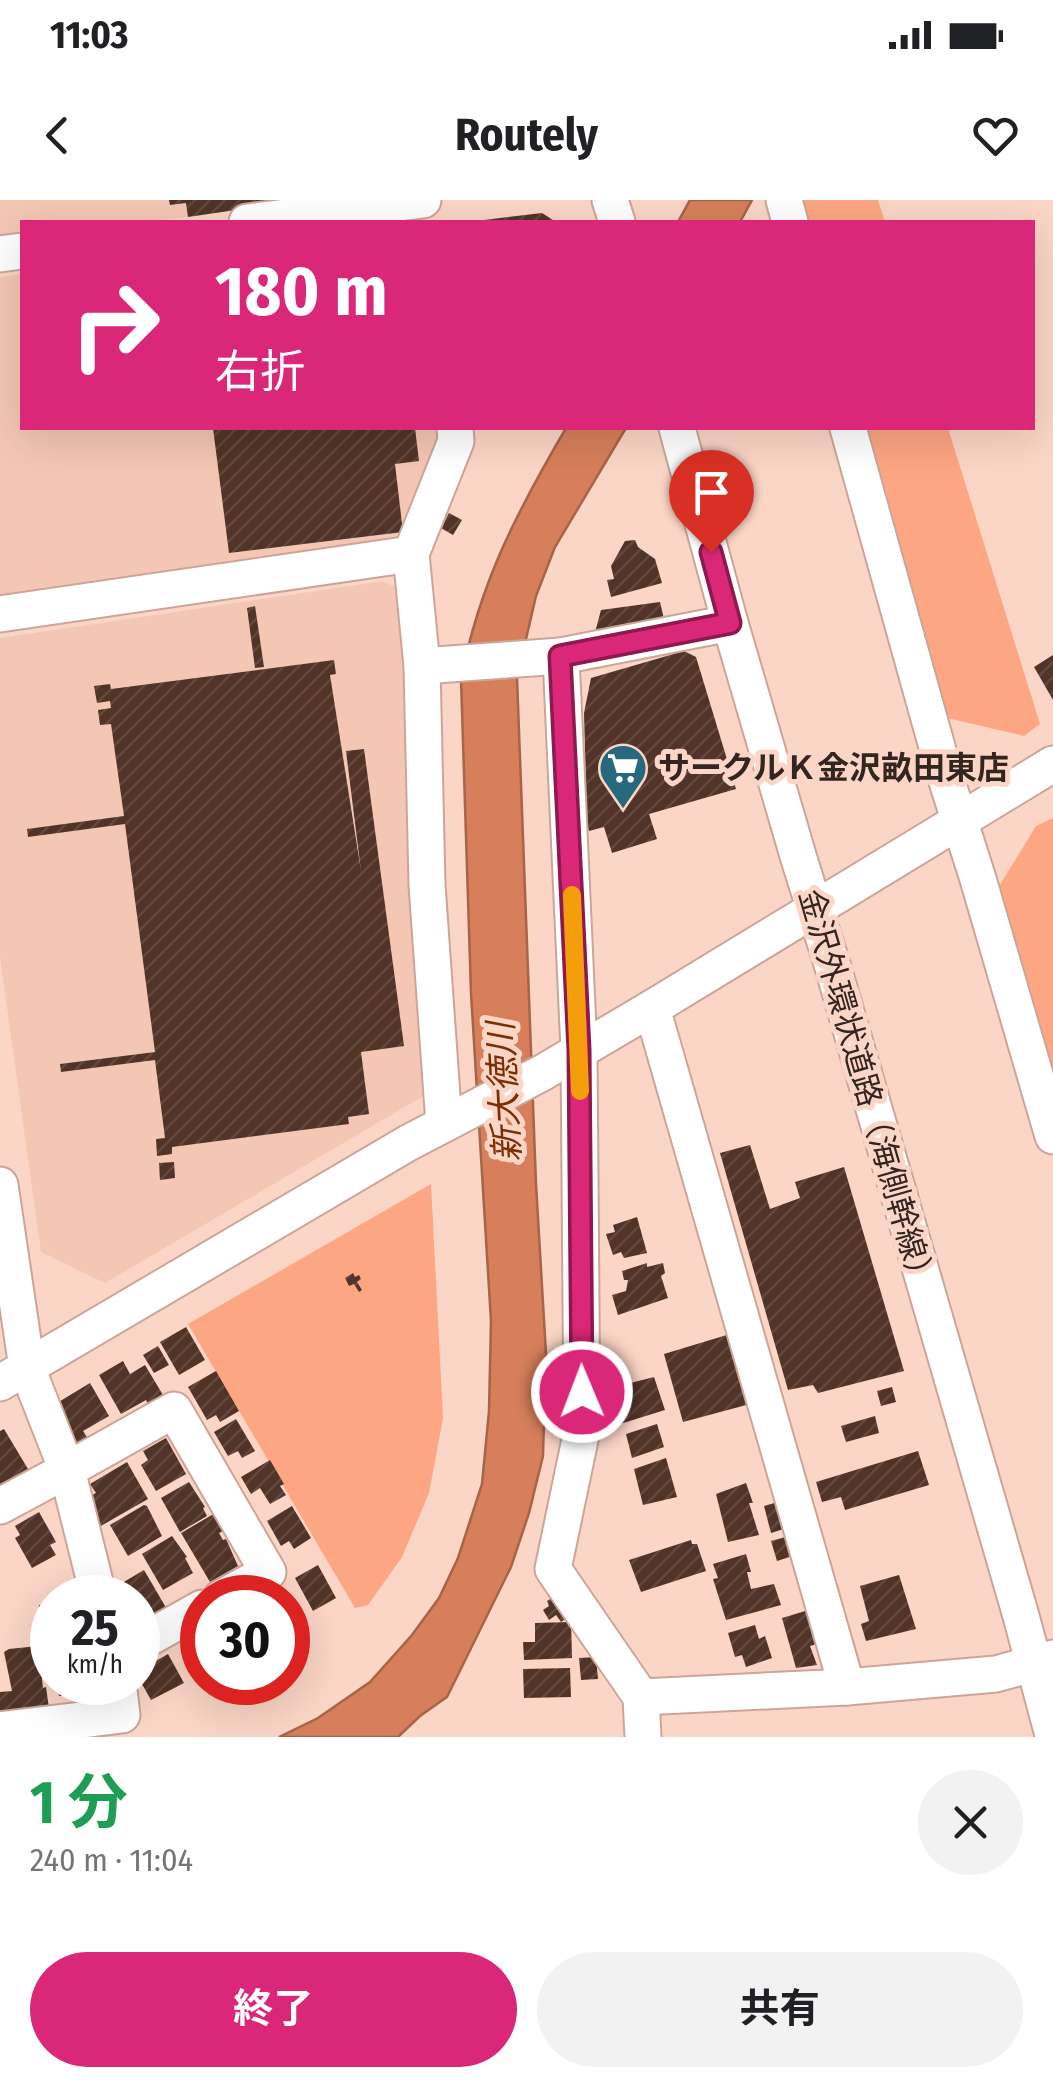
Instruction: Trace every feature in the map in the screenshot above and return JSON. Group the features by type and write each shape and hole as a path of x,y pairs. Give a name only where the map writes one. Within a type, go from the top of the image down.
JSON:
{"street":[{"path":"264,220 423,200"},
{"path":"452,1120 427,885 428,666 411,554 456,441 454,430"},
{"path":"849,430 938,753 1053,1136"},
{"name":"金沢外環状道路（海側幹線）","path":"680,436 730,623 1043,1672 1053,1735"},
{"path":"0,614 411,554"},
{"path":"428,666 547,657 730,623"},
{"path":"547,657 579,1050 582,1430 552,1569 641,1696 643,1737"},
{"path":"13,1376 408,1143 542,1073 1053,764"},
{"path":"652,1008 848,1687"},
{"path":"0,1185 13,1376 66,1470 93,1575"},
{"path":"0,1506 174,1410 268,1572 263,1575"},
{"path":"641,1696 848,1687 1043,1672"},
{"path":"0,1730 122,1715 121,1705"}],"shaded area":[{"path":"0,200 316,200 162,220 20,220 20,239 0,242"},
{"path":"801,200 878,200 884,220 805,220"},
{"path":"20,274 20,430 443,430 439,450 396,536 381,547 0,600 0,277"},
{"path":"863,430 949,430 1040,724 1024,736 943,717"},
{"path":"384,581 401,591 430,1092 105,1283 41,1252 0,957 0,638"},
{"path":"1053,818 1053,1093 995,893 1036,826"},
{"path":"431,1184 443,1418 429,1493 402,1557 368,1605 355,1608 188,1324"}],"water":[{"path":"690,200 752,200 741,220 679,220"},
{"name":"新大徳川","path":"565,430 625,430 555,547 536,596 517,678 546,1354 543,1456 511,1567 447,1697 398,1737 279,1737 318,1718 370,1682 412,1635 439,1598 458,1558 482,1484 491,1321 471,993 461,679 490,579"}],"building":[{"path":"169,200 291,202 188,217 186,203 170,205"},
{"path":"542,213 553,220 484,220"},
{"path":"213,430 415,430 419,461 395,464 403,532 229,553"},
{"path":"449,513 462,520 453,535 441,528"},
{"path":"635,540 638,547 655,559 662,583 611,597 607,580 614,579 611,566 625,541"},
{"path":"660,602 664,619 594,636 601,610"},
{"path":"255,606 264,667 255,668 247,608"},
{"path":"684,651 696,657 736,789 649,814 657,839 612,853 604,827 589,831 587,824 584,713 591,678"},
{"path":"1053,655 1053,700 1034,667"},
{"path":"334,660 336,674 330,675 361,871 346,751 364,749 404,1046 361,1052 369,1114 348,1117 349,1124 172,1147 172,1154 157,1156 156,1139 165,1138 155,1060 61,1072 60,1064 155,1052 125,824 28,837 27,829 124,816 111,724 100,725 98,710 111,708 110,701 97,703 94,686 110,684 111,689"},
{"path":"750,1145 770,1209 800,1198 795,1182 844,1167 904,1371 818,1393 813,1385 788,1390 720,1153"},
{"path":"174,1162 175,1178 160,1180 159,1163"},
{"path":"637,1217 647,1253 624,1258 621,1252 613,1255 606,1234 615,1232 613,1225"},
{"path":"647,1263 647,1267 663,1263 665,1273 661,1276 668,1298 618,1315 612,1295 626,1291 628,1280 624,1280 622,1271"},
{"path":"353,1273 361,1279 357,1282 362,1290 359,1292 345,1278"},
{"path":"186,1327 205,1360 179,1375 160,1342"},
{"path":"730,1334 750,1404 683,1422 664,1354"},
{"path":"158,1346 169,1365 154,1373 143,1355"},
{"path":"123,1361 130,1374 145,1365 163,1395 121,1414 99,1375"},
{"path":"216,1371 239,1411 220,1422 216,1415 207,1420 188,1387"},
{"path":"654,1377 665,1410 620,1424 611,1388"},
{"path":"90,1383 109,1416 83,1431 87,1437 77,1443 57,1403"},
{"path":"892,1387 896,1402 881,1406 877,1391"},
{"path":"875,1416 879,1433 846,1442 841,1426"},
{"path":"236,1419 255,1451 242,1458 238,1451 228,1456 214,1432"},
{"path":"657,1424 664,1447 632,1458 626,1434"},
{"path":"4,1429 28,1469 0,1485 0,1431"},
{"path":"166,1438 186,1474 156,1491 141,1465 148,1460 143,1451"},
{"path":"918,1451 929,1485 845,1510 841,1497 822,1502 816,1482"},
{"path":"666,1458 677,1497 643,1505 634,1469"},
{"path":"270,1460 286,1495 270,1504 260,1488 251,1494 241,1477"},
{"path":"127,1462 148,1499 99,1527 92,1495 96,1493 90,1484"},
{"path":"189,1482 207,1516 180,1532 161,1498"},
{"path":"746,1483 759,1535 728,1542 716,1494"},
{"path":"785,1500 793,1526 771,1533 764,1506"},
{"path":"144,1505 162,1536 128,1556 110,1525"},
{"path":"292,1506 311,1538 294,1549 289,1541 281,1546 267,1521"},
{"path":"39,1512 56,1542 50,1545 56,1555 32,1568 15,1538 20,1535 15,1526"},
{"path":"217,1512 227,1529 219,1533 226,1539 238,1566 222,1575 206,1575 181,1533"},
{"path":"793,1535 799,1554 777,1561 771,1541"},
{"path":"172,1536 193,1573 180,1575 180,1580 163,1590 160,1575 154,1575 142,1554"},
{"path":"691,1540 697,1544 706,1571 641,1592 629,1560"},
{"path":"746,1554 751,1589 774,1584 781,1605 726,1620 713,1579 718,1578 713,1564"},
{"path":"318,1565 336,1598 313,1611 310,1575 300,1575"},
{"path":"899,1575 916,1629 866,1641 861,1624 869,1621 860,1586"},
{"path":"556,1595 569,1616 561,1622 556,1615 549,1620 543,1610"},
{"path":"160,1597 168,1611 160,1616"},
{"path":"812,1609 823,1642 810,1646 817,1665 796,1668 782,1618"},
{"path":"571,1622 572,1658 524,1660 523,1642 535,1642 535,1623"},
{"path":"755,1625 759,1639 765,1636 772,1658 746,1667 742,1655 735,1657 728,1633"},
{"path":"30,1647 30,1705 49,1708 0,1716 0,1692 12,1691 4,1652"},
{"path":"168,1654 180,1676 180,1685 160,1695 160,1659"},
{"path":"596,1657 598,1679 581,1680 579,1658"},
{"path":"570,1668 571,1697 524,1698 523,1669"}],"slow traffic":[{"path":"572,895 580,1091"}],"place":[{"name":"サークルＫ金沢畝田東店","path":"623,810"}],"route":[{"path":"582,1392 579,1050 560,656 730,623 711,552"}]}
